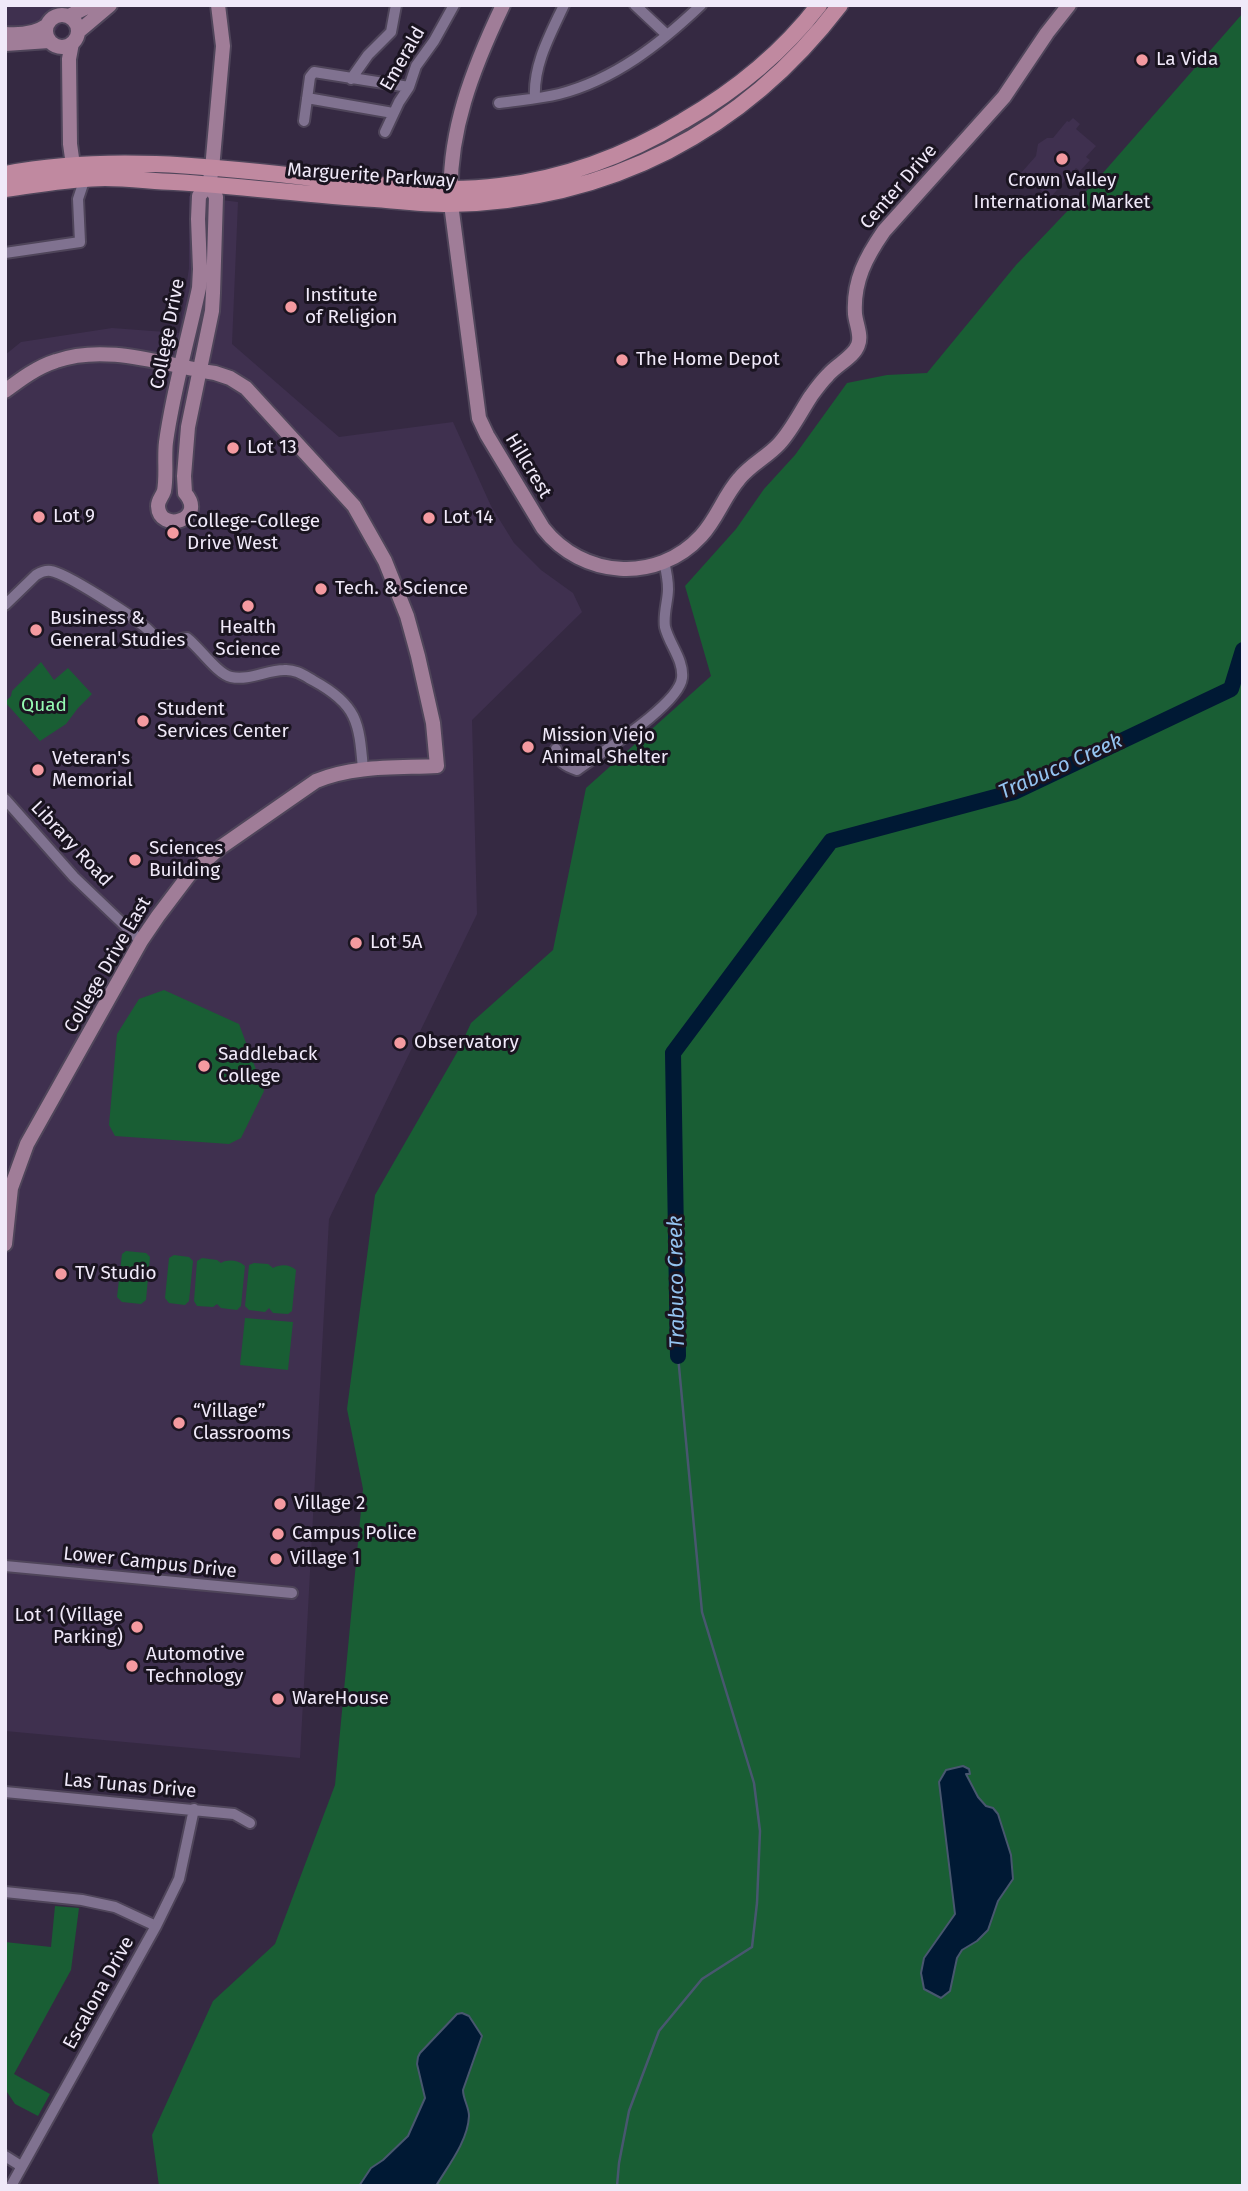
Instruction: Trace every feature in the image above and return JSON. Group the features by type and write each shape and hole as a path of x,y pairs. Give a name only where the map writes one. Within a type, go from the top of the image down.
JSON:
{"main road":[{"name":"Marguerite Parkway","path":"450,196 544,179 577,170 656,137 710,105 754,73 804,24 819,5"},
{"name":"Marguerite Parkway","path":"5,189 85,178 211,176 396,187 450,196 506,201 572,188 612,176 663,154 721,121 767,86 818,35 840,5"},
{"name":"Marguerite Parkway","path":"5,174 68,165 131,162 211,176"},
{"path":"5,182 63,173 68,165"}],"street":[{"path":"5,34 18,35 40,31 56,16 69,16 92,5"},
{"path":"5,44 53,43 65,46 110,5"},
{"path":"211,176 223,46 218,5"},
{"path":"351,79 368,55 391,32 396,5"},
{"name":"Emerald","path":"385,132 409,87 416,66 454,5"},
{"name":"Hillcrest","path":"503,5 483,47 460,113 453,152 450,196 479,418 544,528 567,552 600,567 618,569 639,570 664,562"},
{"path":"536,98 534,81 539,63 564,5"},
{"path":"635,5 667,35"},
{"path":"499,103 559,94 600,80 644,54 701,5"},
{"name":"Center Drive","path":"664,562 681,553 701,536 729,490 743,474 781,442 820,384 858,345 854,297 858,277 867,256 884,231 1004,97 1069,5"},
{"path":"68,165 69,59 75,37 74,21 69,16"},
{"path":"46,26 46,36 60,51 68,165"},
{"path":"304,121 310,77 314,72 409,87"},
{"path":"307,98 393,113"},
{"name":"College Drive","path":"211,176 216,197 212,311 188,427 184,476 185,493 190,502 189,512 183,520 173,522 164,518 158,504 163,494 166,443 199,288 200,196 211,176"},
{"path":"5,253 80,242 78,199 85,178"},
{"path":"5,391 37,369 56,360 80,355 125,356 199,370"},
{"name":"College Drive East","path":"5,1244 11,1188 22,1154 141,941 181,885 221,847 316,781 327,776 363,769 437,766 433,723 407,616 393,579 354,506 246,388 230,378 199,370"},
{"path":"163,494 176,490 185,493"},
{"path":"556,749 565,766 577,770 665,706 678,690 682,679 681,665 666,626 668,589 664,562"},
{"path":"5,605 40,572 52,571 124,613 162,642 187,638 225,675 240,678 281,670 297,672 329,689 354,715 360,732 363,769"},
{"name":"Library Road","path":"5,799 74,877 141,941"},
{"name":"Lower Campus Drive","path":"5,1566 292,1593"},
{"name":"Las Tunas Drive","path":"5,1792 234,1814 250,1823"},
{"name":"Escalona Drive","path":"11,2186 156,1926 179,1879 194,1809"},
{"path":"5,1892 82,1900 115,1907 156,1926"},
{"path":"5,2156 21,2166"}],"shaded area":[{"path":"5,5 74,5 43,49 5,52"},
{"name":"Crown Valley International Market","path":"1073,118 1080,124 1076,129 1096,146 1086,157 1090,160 1080,171 1076,168 1050,198 1021,173 1036,156 1038,144 1047,138 1053,138 1067,121"},
{"name":"Saddleback College","path":"189,196 238,202 232,344 339,437 453,422 491,506 514,543 541,570 573,593 582,612 472,720 477,914 329,1219 300,1758 5,1731 5,355 21,342 112,328 179,333 189,268"}],"green space":[{"path":"1243,13 1243,2186 159,2186 152,2135 213,2001 275,1944 335,1785 363,1489 347,1409 375,1195 459,1049 471,1023 553,950 586,788 711,676 685,586 736,529 764,489 795,455 847,383 887,375 927,373 1016,265 1095,182"},
{"name":"Quad","path":"41,662 54,680 68,668 92,694 66,724 40,741 5,702 12,691"},
{"path":"164,990 239,1024 264,1091 241,1138 229,1144 115,1136 109,1125 117,1034 139,999"},
{"path":"126,1251 146,1253 150,1257 146,1300 141,1304 122,1302 117,1297 122,1254"},
{"path":"174,1255 189,1257 193,1261 189,1301 185,1305 169,1303 165,1298 169,1258"},
{"path":"202,1258 221,1263 239,1262 245,1266 241,1306 237,1310 221,1308 217,1304 213,1307 197,1306 194,1301 197,1261"},
{"path":"268,1264 273,1268 288,1266 296,1270 292,1311 288,1314 273,1313 269,1308 265,1312 249,1310 245,1306 249,1265"},
{"path":"245,1318 293,1322 288,1370 240,1365"},
{"path":"55,1906 79,1908 71,1970 14,2074 50,2094 38,2116 15,2104 5,2089 5,1942 51,1947"}],"water":[{"path":"963,1766 969,1769 970,1774 966,1774 978,1797 998,1814 1011,1855 1013,1879 998,1901 988,1930 962,1950 957,1958 950,1991 941,1998 924,1989 921,1973 924,1958 955,1914 939,1782 946,1770"},
{"path":"457,2014 469,2016 482,2036 463,2090 469,2113 468,2125 451,2162 436,2186 359,2186 371,2168 408,2136 425,2098 417,2064 418,2057"}],"waterway":[{"name":"Trabuco Creek","path":"678,1356 673,1053 831,841 1014,792 1231,689 1243,650"},
{"name":"Trabuco Creek","path":"617,2186 629,2111 659,2031 702,1979 752,1947 757,1903 760,1831 754,1783 702,1612 678,1356"}],"place":[{"name":"La Vida","path":"1142,60"},
{"name":"Crown Valley International Market","path":"1062,159"},
{"name":"Institute of Religion","path":"291,307"},
{"name":"The Home Depot","path":"622,360"},
{"name":"Lot 13","path":"233,448"},
{"name":"Lot 9","path":"39,517"},
{"name":"Lot 14","path":"429,518"},
{"name":"College-College Drive West","path":"173,533"},
{"name":"Tech. & Science","path":"321,589"},
{"name":"Health Science","path":"248,606"},
{"name":"Business & General Studies","path":"36,630"},
{"name":"Student Services Center","path":"143,721"},
{"name":"Mission Viejo Animal Shelter","path":"528,747"},
{"name":"Veteran's Memorial","path":"38,770"},
{"name":"Sciences Building","path":"135,860"},
{"name":"Lot 5A","path":"356,943"},
{"name":"Observatory","path":"400,1043"},
{"name":"Saddleback College","path":"204,1066"},
{"name":"TV Studio","path":"61,1274"},
{"name":"“Village” Classrooms","path":"179,1423"},
{"name":"Village 2","path":"280,1504"},
{"name":"Campus Police","path":"278,1534"},
{"name":"Village 1","path":"276,1559"},
{"name":"Lot 1 (Village Parking)","path":"137,1627"},
{"name":"Automotive Technology","path":"132,1666"},
{"name":"WareHouse","path":"278,1699"}]}
